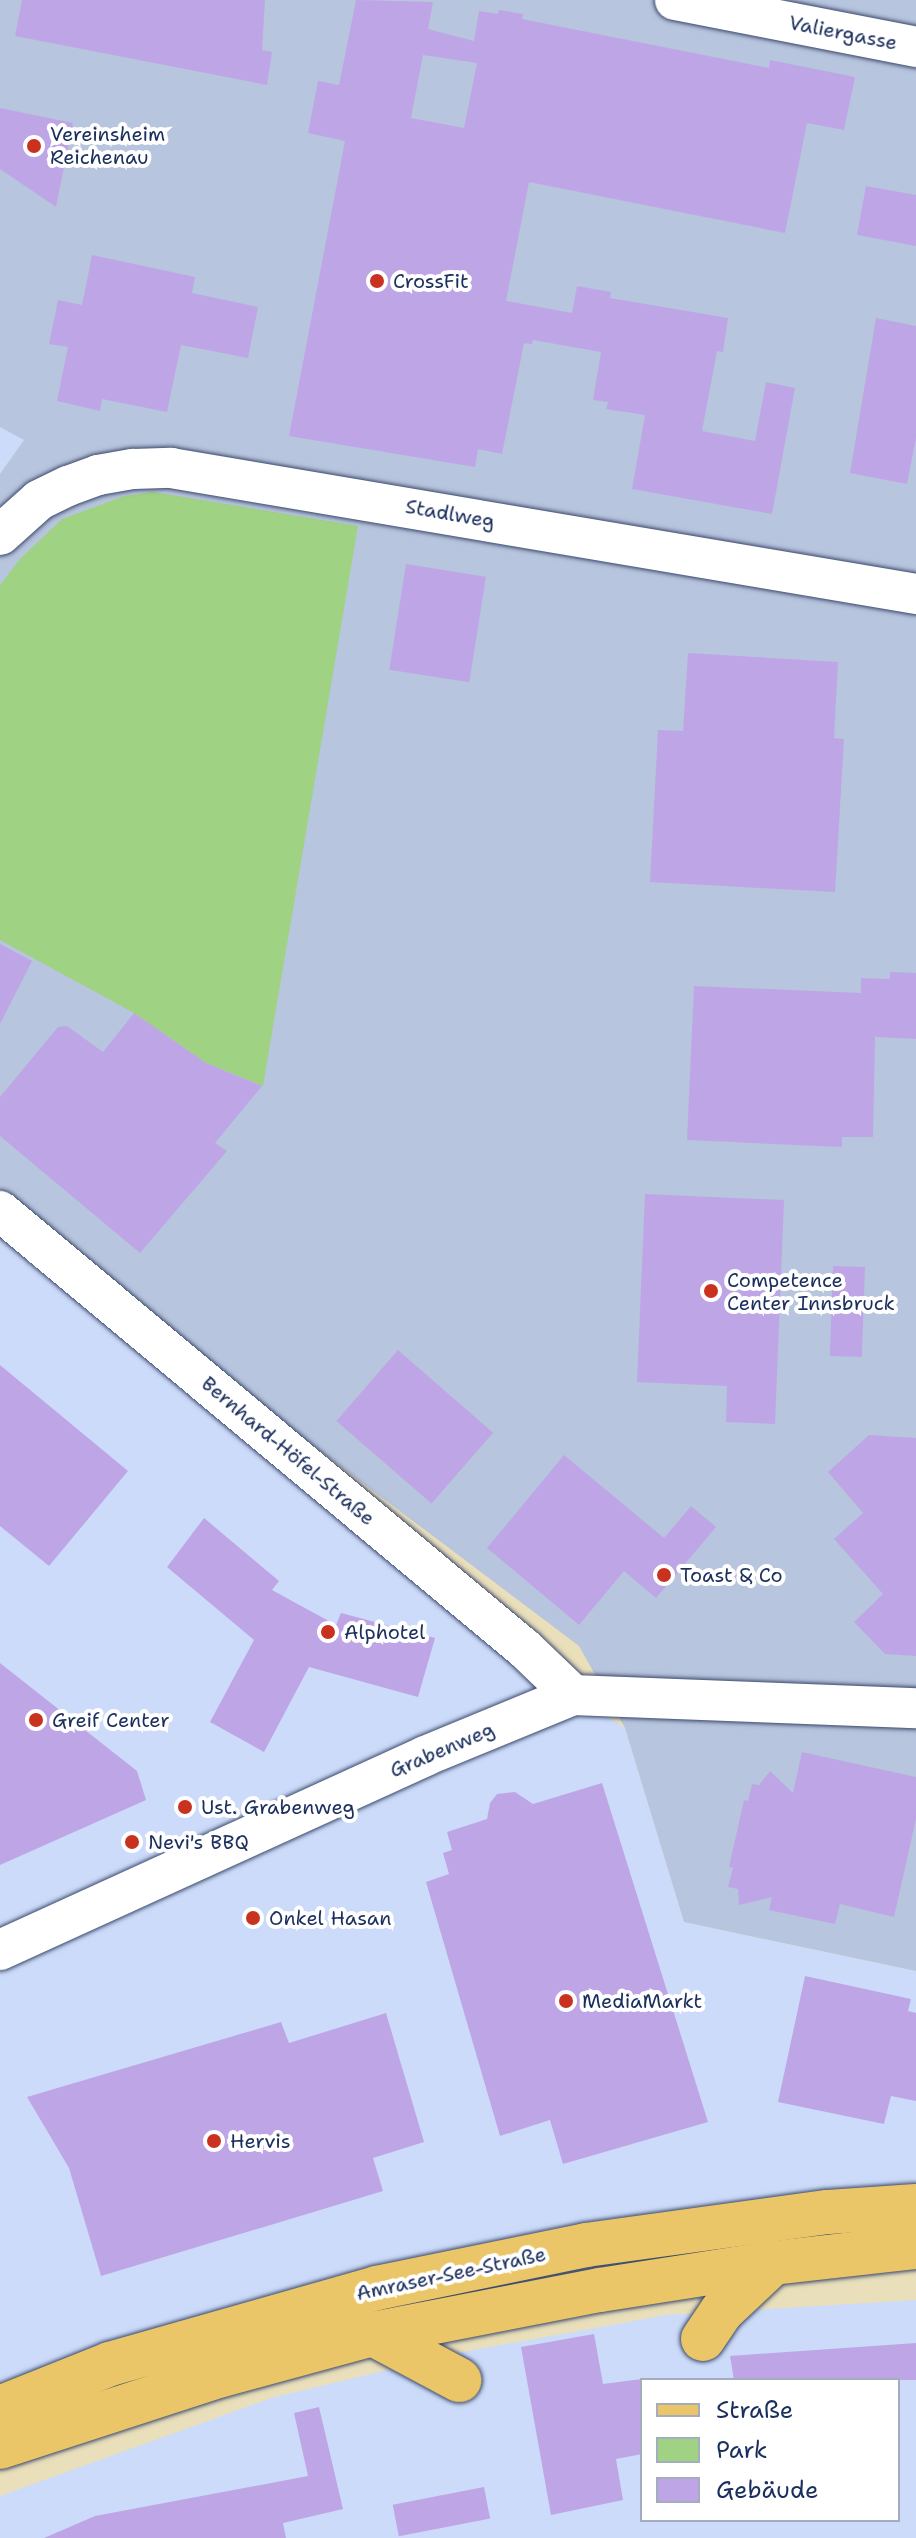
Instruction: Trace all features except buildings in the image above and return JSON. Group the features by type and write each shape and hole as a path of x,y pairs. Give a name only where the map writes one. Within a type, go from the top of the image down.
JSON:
{"main road":[{"name":"Amraser-See-Straße","path":"0,2408 110,2364 377,2288 586,2245 828,2212 916,2206"},
{"path":"0,2447 222,2375 373,2334 600,2290 773,2263 916,2247"},
{"path":"703,2339 722,2311 773,2263"},
{"path":"373,2334 459,2380"}],"street":[{"name":"Valiergasse","path":"675,0 916,47"},
{"name":"Stadlweg","path":"0,535 39,500 68,486 133,469 171,468 916,594"},
{"name":"Bernhard-Höfel-Straße","path":"0,1211 525,1649 573,1695"},
{"name":"Grabenweg","path":"0,1950 425,1756 573,1695 916,1708"}],"shaded area":[{"path":"0,0 916,0 916,1971 684,1922 625,1728 579,1646 0,1210 0,474 24,440 0,427"},
{"path":"0,427 25,440 0,474"},
{"path":"0,1236 491,1644 625,1728 684,1922 916,1971 916,2183 694,2207 376,2266 0,2382"},
{"path":"916,2300 916,2538 0,2538 0,2496 271,2398 462,2352 667,2315"}],"green space":[{"path":"153,492 358,526 263,1086 206,1063 134,1013 0,940 0,585 20,559 62,519 124,496"}],"place":[{"name":"Vereinsheim Reichenau","path":"34,146"},
{"name":"CrossFit","path":"377,281"},
{"name":"Competence Center Innsbruck","path":"711,1291"},
{"name":"Toast & Co","path":"664,1575"},
{"name":"Alphotel","path":"328,1632"},
{"name":"Greif Center","path":"36,1720"},
{"name":"Ust. Grabenweg","path":"185,1807"},
{"name":"Nevi's BBQ","path":"132,1842"},
{"name":"Onkel Hasan","path":"253,1918"},
{"name":"MediaMarkt","path":"566,2001"},
{"name":"Hervis","path":"214,2141"}]}
